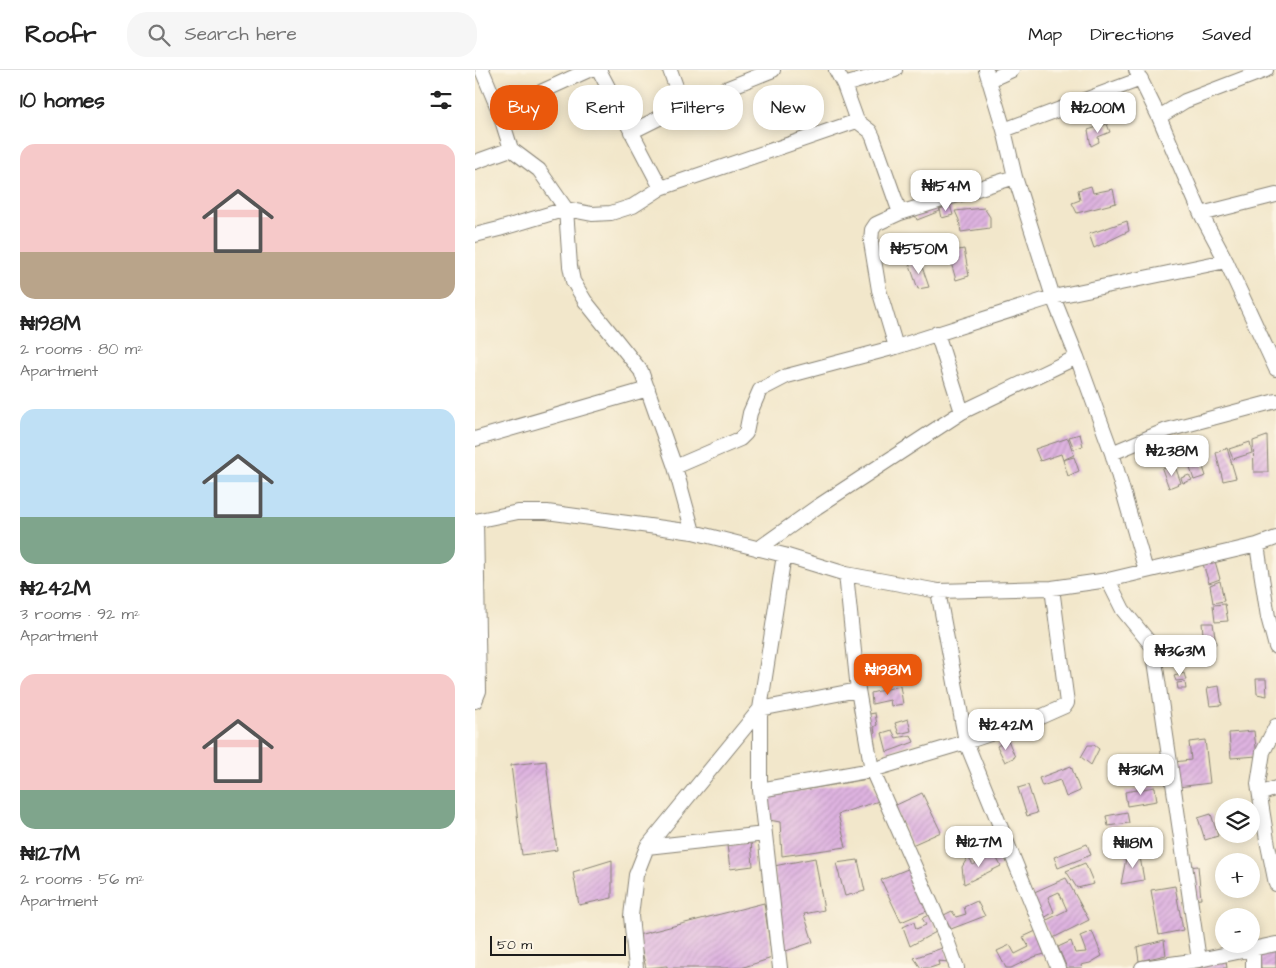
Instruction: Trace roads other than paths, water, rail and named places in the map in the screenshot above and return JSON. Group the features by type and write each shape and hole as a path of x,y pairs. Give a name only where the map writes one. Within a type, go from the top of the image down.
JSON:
{"street":[{"path":"482,70 490,89"},
{"path":"556,85 589,70"},
{"path":"599,70 661,188"},
{"path":"670,70 675,85"},
{"path":"736,85 773,70"},
{"path":"835,70 844,86 857,120 873,137 900,213"},
{"path":"844,86 895,70"},
{"path":"1012,70 988,75 1015,176 1053,297 1112,453 1146,571"},
{"path":"1159,117 1185,102 1266,70"},
{"path":"1004,130 1139,75 1201,214 1226,261 1276,369"},
{"path":"475,235 499,230 566,209 592,214 611,213 633,206 661,188 857,120"},
{"path":"631,132 653,121"},
{"path":"505,130 511,149 539,170 566,209 570,266 573,281 585,301 641,371 675,467 693,532"},
{"path":"475,162 511,149"},
{"path":"896,347 879,290 871,242 871,230 876,224 900,213 1015,176"},
{"path":"1201,214 1276,195"},
{"path":"675,467 740,439 746,433 750,413 760,390 787,376 896,347 1053,297 1226,261"},
{"path":"937,333 962,412"},
{"path":"758,549 817,507 962,412 1077,357"},
{"path":"475,439 648,389"},
{"path":"1112,453 1167,430 1276,401"},
{"path":"475,701 479,691 475,521 518,512 547,512 693,532 785,555 846,574 938,590 1052,588 1108,580 1257,545 1276,538"},
{"path":"1257,545 1268,618 1276,647"},
{"path":"780,968 760,790 760,708 785,555"},
{"path":"846,574 858,690 872,770 945,936 957,968"},
{"path":"1108,580 1123,610 1153,647 1199,960"},
{"path":"760,790 872,770 966,742 1061,709 1067,703 1052,588"},
{"path":"938,590 966,742 1058,968"},
{"path":"637,968 631,916 635,875 647,847 760,708 858,690"},
{"path":"1276,726 1263,752 1258,784 1276,884"},
{"path":"1260,794 1276,788"},
{"path":"647,847 765,834"},
{"path":"1260,947 1276,944"},
{"path":"1142,968 1233,953"},
{"path":"1253,953 1253,968"}]}
